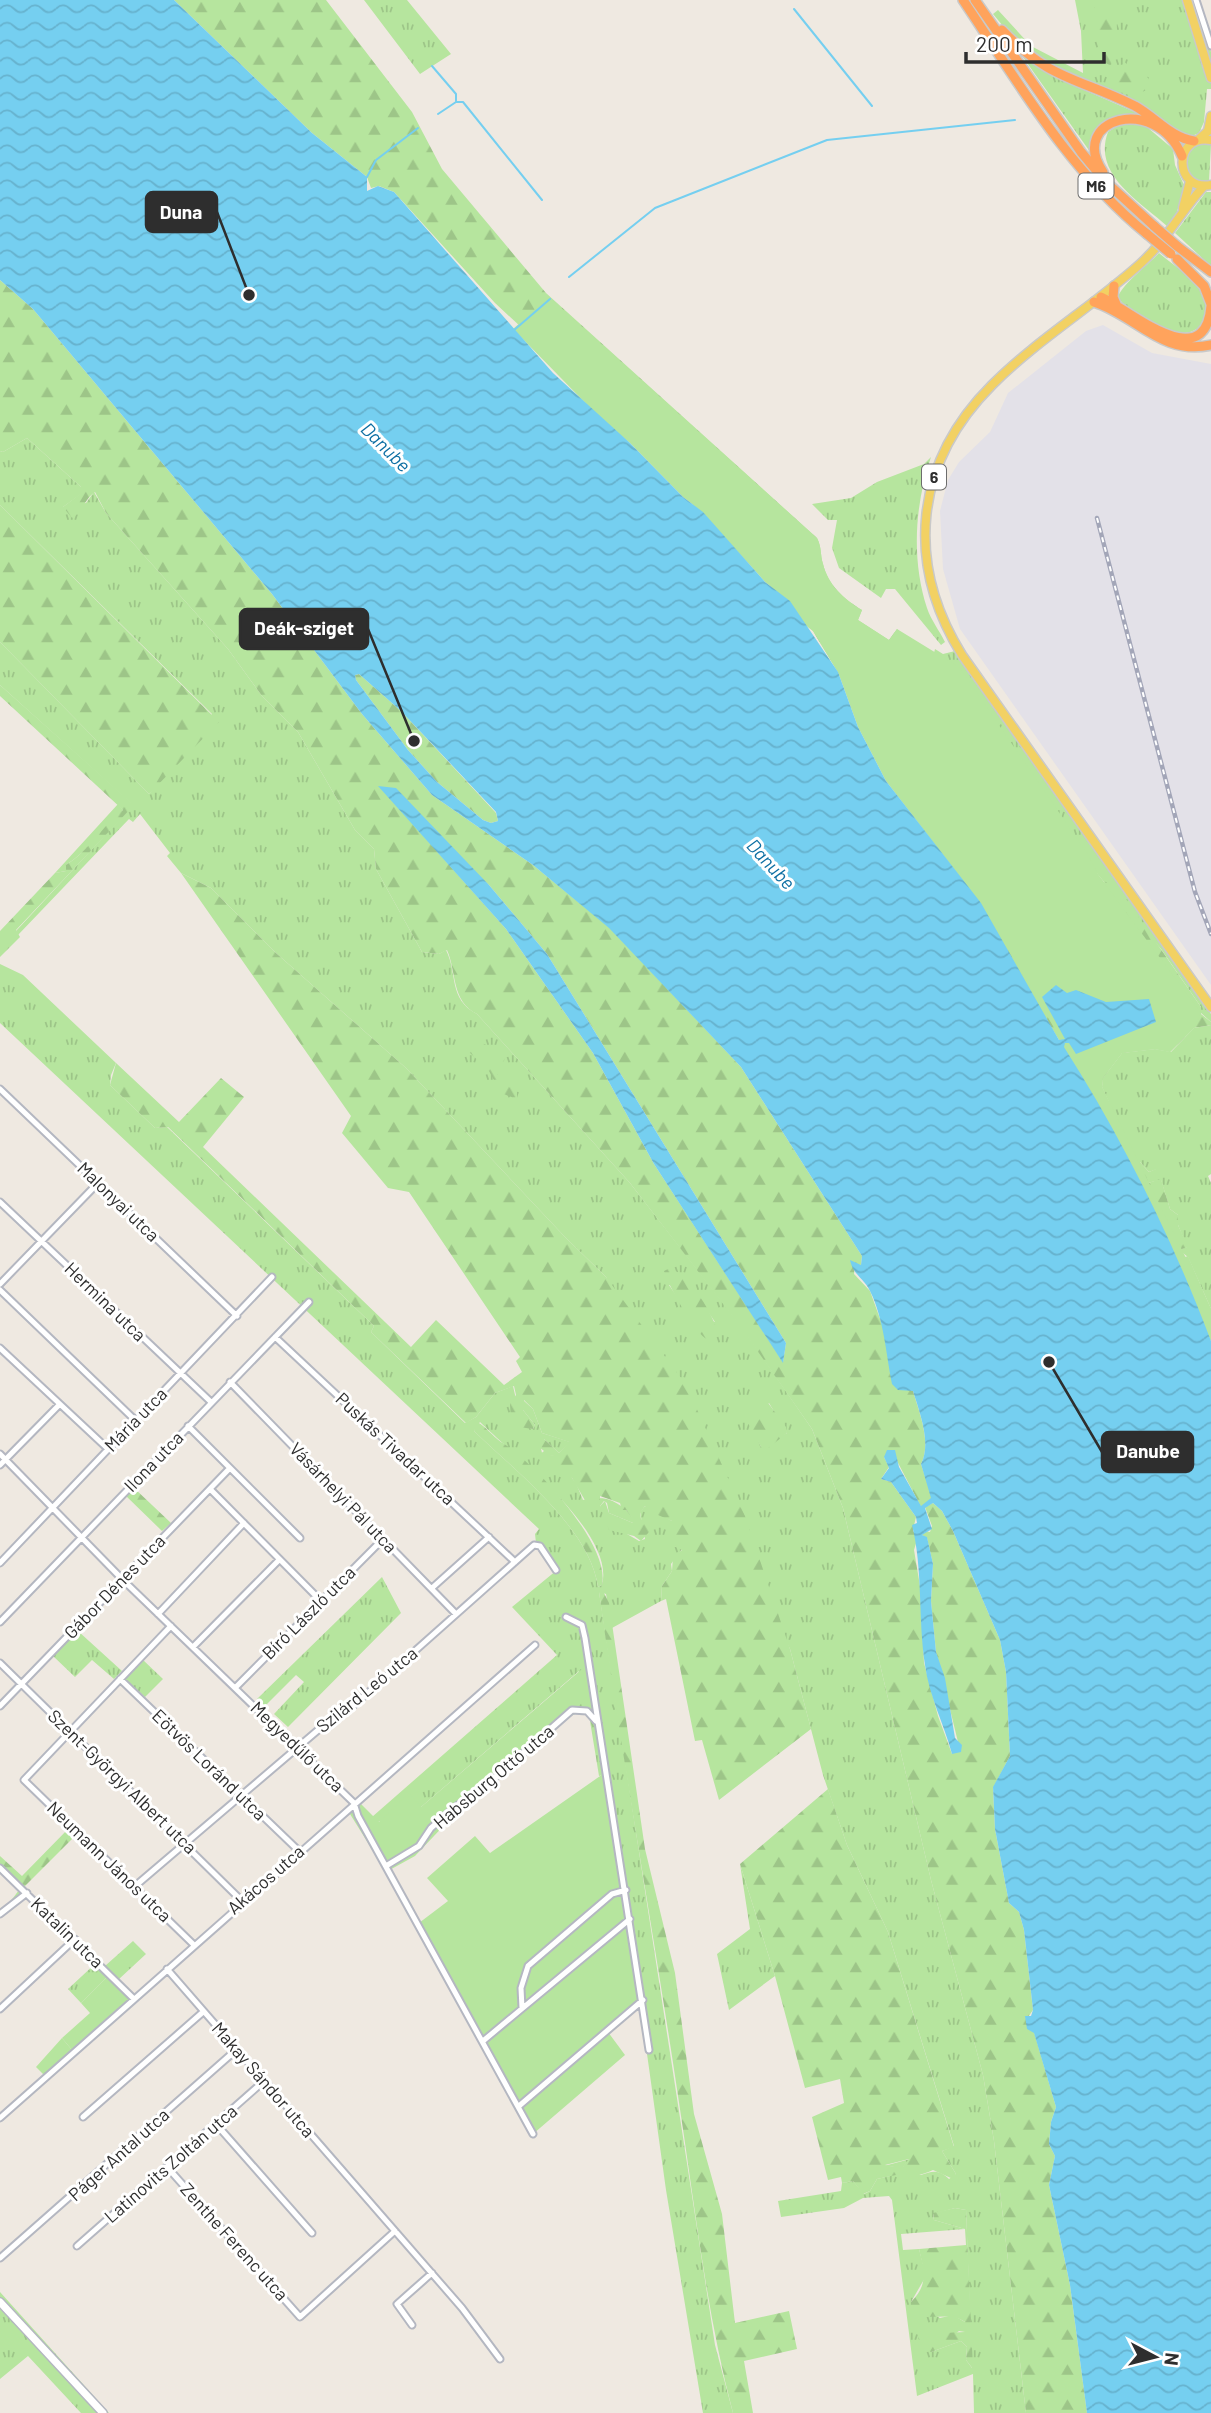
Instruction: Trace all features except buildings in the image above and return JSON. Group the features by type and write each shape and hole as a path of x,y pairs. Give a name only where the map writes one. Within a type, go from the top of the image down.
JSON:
{"highway":[{"name":"M6","path":"963,0 1066,151 1101,192 1211,283"},
{"name":"M6","path":"977,2 1063,130 1094,169 1150,230"},
{"path":"977,2 1015,44 1042,66 1075,83 1136,107 1177,136 1196,141"},
{"path":"1126,201 1101,170 1096,158 1097,141 1107,125 1127,117 1146,121 1174,143 1182,156"},
{"name":"M6","path":"1175,253 1211,272"},
{"path":"1098,299 1157,331 1179,338 1192,337 1201,330 1209,317 1211,305 1205,286 1175,253"},
{"path":"1113,307 1114,286"},
{"path":"1113,307 1171,345 1191,348 1211,345"}],"main road":[{"path":"1193,1 1209,47 1211,78"},
{"path":"1190,181 1182,170 1182,156 1208,131 1211,116"},
{"path":"1196,141 1211,140"},
{"name":"6","path":"1180,218 1190,181 1209,186 1153,251 994,383 963,417 937,467 929,493 925,554 930,588 941,620 962,656 1211,1007"},
{"path":"0,2302 103,2413"}],"street":[{"name":"Malonyai utca","path":"0,1089 237,1316"},
{"path":"0,1284 98,1183"},
{"name":"Hermina utca","path":"0,1202 211,1402"},
{"name":"Mária utca","path":"0,1563 272,1277"},
{"path":"0,1290 135,1420"},
{"name":"Ilona utca","path":"0,1622 309,1303"},
{"name":"Puskás Tivadar utca","path":"275,1337 515,1562"},
{"path":"0,1348 108,1449"},
{"name":"Vásárhelyi Pál utca","path":"230,1382 456,1614"},
{"path":"0,1465 59,1405"},
{"path":"188,1426 300,1538"},
{"name":"Megyedűlő utca","path":"0,1454 123,1580 354,1803 533,2134"},
{"name":"Gábor Dénes utca","path":"0,1706 230,1468"},
{"path":"210,1489 320,1600"},
{"path":"158,1614 244,1524"},
{"path":"432,1588 489,1537"},
{"name":"Bíró László utca","path":"236,1688 383,1539"},
{"name":"Szilárd Leó utca","path":"134,1887 298,1747 341,1712 354,1706 534,1545 540,1546 556,1570"},
{"path":"193,1647 279,1560"},
{"path":"566,1618 582,1625 626,1890 649,2050"},
{"path":"70,1731 171,1626"},
{"name":"Akácos utca","path":"0,2118 193,1944 535,1645"},
{"name":"Szent-Györgyi Albert utca","path":"0,1663 242,1901"},
{"name":"Eötvös Loránd utca","path":"120,1679 299,1851"},
{"name":"Habsburg Ottó utca","path":"386,1866 419,1846 439,1821 488,1784 572,1710 582,1709 591,1713 600,1728"},
{"name":"Neumann János utca","path":"70,1731 24,1780 193,1944"},
{"name":"Katalin utca","path":"0,1868 134,1999"},
{"path":"522,2008 521,1988 528,1966 614,1892 626,1890"},
{"path":"0,1914 27,1894"},
{"path":"483,2041 630,1919"},
{"path":"0,2009 75,1939"},
{"name":"Makay Sándor utca","path":"167,1969 432,2273 500,2359"},
{"path":"519,2106 643,2000"},
{"path":"82,2117 203,2012"},
{"name":"Páger Antal utca","path":"0,2258 236,2050"},
{"name":"Latinovits Zoltán utca","path":"77,2246 264,2081"},
{"path":"0,2105 8,2112"},
{"path":"216,2124 312,2233"},
{"name":"Zenthe Ferenc utca","path":"168,2168 300,2316 395,2231"},
{"path":"412,2325 397,2304 432,2273"}],"shaded area":[{"path":"1103,325 1152,353 1211,364 1211,985 960,629 943,569 940,511 948,480 959,462 990,432 1008,393 1086,331"}],"green space":[{"path":"174,0 326,0 412,112 442,169 546,293 817,538 825,572 833,585 862,610 858,620 889,640 897,629 1104,882 1117,886 1201,1007 1201,1014 1211,1022 1211,1025 1194,1028 1170,1052 1155,1049 1122,1053 1103,1078 1102,1087 1132,1153 1141,1158 1140,1162 1149,1172 1158,1168 1160,1173 1147,1178 1148,1183 1161,1179 1170,1209 1178,1215 1178,1225 1188,1247 1179,1250 1182,1258 1188,1256 1211,1309 1211,1341 1158,1220 1059,1040 813,631 549,353 495,303 394,192 379,186 371,188 367,177 312,133"},
{"path":"364,0 407,0 451,54 420,74"},
{"path":"1075,0 1194,0 1211,52 1211,89 1207,89 1204,122 1199,133 1187,138 1153,114 1061,75 1008,32 993,14 998,10 1031,46 1083,73 1081,31"},
{"path":"1094,0 1108,0 1116,16 1117,32 1111,66 1099,59"},
{"path":"1020,53 1059,79 1144,116 1122,115 1107,122 1097,135 1093,156"},
{"path":"1124,61 1133,72 1145,73 1153,87 1140,93 1115,85"},
{"path":"1141,122 1173,149 1175,165 1184,185 1177,212 1167,226 1121,185 1112,174 1107,161 1105,147 1108,132 1119,125"},
{"path":"1197,144 1211,144 1209,181 1194,178 1187,168 1185,158"},
{"path":"1206,192 1211,192 1211,266 1175,233"},
{"path":"1159,253 1195,282 1207,298 1206,314 1200,326 1190,332 1178,333 1150,323 1118,298 1129,282"},
{"path":"0,280 33,309 272,594 362,714 432,795 533,865 610,928 741,1067 862,1256 861,1265 855,1264 854,1274 870,1291 905,1388 913,1391 925,1437 921,1464 932,1498 921,1507 896,1459 884,1457 889,1467 881,1479 891,1482 916,1517 913,1530 917,1540 914,1550 920,1586 924,1663 938,1716 952,1754 958,1742 936,1652 931,1601 933,1564 927,1538 922,1535 924,1531 930,1532 932,1526 925,1507 933,1503 942,1511 1000,1640 1006,1672 1010,1756 993,1788 995,1829 1009,1903 1019,1912 1024,1930 1033,2010 1028,2017 1030,2029 1034,2032 1056,2107 1051,2122 1049,2144 1055,2156 1049,2185 1070,2285 1087,2413 1026,2413 994,2141 983,2075 931,1880 843,1508 812,1429 740,1326 630,1183 477,1014 463,1002 447,950 439,954 422,952 376,869 374,849 355,830 298,732 262,696 228,649 106,513 95,492 72,518 63,507 80,494 81,487 27,438 3,452 0,451","holes":["379,786 489,885 547,954 786,1343 783,1362 654,1164 593,1053 506,929"]},
{"path":"549,297 817,538 825,572 833,585 862,610 858,620 889,640 897,629 959,667 1087,853 1099,876 1201,1013 1194,1028 1170,1052 1155,1049 1122,1053 1103,1078 1102,1087 1211,1309 1211,1341 1158,1220 1088,1085 980,903 886,781 858,727 838,672 813,631 801,622 790,601 765,582 703,512 683,497 630,443 603,421 513,329"},
{"path":"27,438 81,487 81,494 63,507 86,503 94,492 106,513 228,649 262,696 298,732 355,830 374,849 376,869 422,952 439,954 446,950 462,1001 477,1014 630,1183 741,1326 812,1429 843,1508 931,1880 983,2075 994,2141 1026,2413 974,2413 973,2374 917,2396 892,2200 889,2196 863,2198 844,2208 781,2217 778,2201 841,2191 842,2183 853,2181 864,2194 870,2191 877,2179 890,2176 894,2167 884,2166 910,2159 903,2167 921,2175 939,2172 949,2179 956,2174 942,2151 954,2146 888,1932 847,1845 823,1775 790,1649 606,1277 406,1068 276,953 211,888 181,873 167,856 170,853 140,814 133,822 129,819 18,935 16,931 133,805 0,685 0,642 149,794 212,714 0,505 0,451 3,452","holes":["669,1285 692,1288 715,1322 688,1313","769,1403 787,1433 761,1447 749,1420","955,2208 966,2210 972,2368 966,2360 967,2347 961,2341 931,2352 959,2331 965,2332 965,2322 953,2315 940,2318 911,2302 926,2276 919,2249 903,2250 901,2234 965,2229 934,2220 933,2214"]},
{"path":"931,457 918,513 917,551 922,589 929,612 945,642 941,645 895,589 886,589 881,598 839,568 832,548 837,520 828,520 812,504 851,498 877,482 924,464"},
{"path":"0,505 219,722 149,794 0,642"},
{"path":"935,649 943,654 955,651 1211,1014 1211,1022 1201,1013 1201,1007 1161,949 1099,876 934,653"},
{"path":"359,674 401,711 496,813 498,821 491,823 483,820 437,782 408,750 356,680 355,675"},
{"path":"0,685 134,805 16,930 20,937 0,957 0,931 55,873 66,871 66,865 123,810 0,696"},
{"path":"118,804 123,810 89,846 66,865 66,871 55,873"},
{"path":"181,873 211,888 276,953 406,1068 606,1277 686,1385 745,1516 790,1649 811,1729 719,1800 702,1740 695,1741 666,1599 661,1601 662,1586 672,1571 673,1557 682,1550 674,1546 670,1529 672,1521 651,1512 645,1506 640,1513 641,1519 650,1526 649,1532 641,1541 634,1536 609,1530 600,1506 605,1501 609,1513 633,1523 633,1519 626,1510 622,1510 620,1503 600,1496 600,1500 590,1509 572,1478 562,1476 552,1466 554,1456 539,1455 544,1451 539,1447 538,1439 544,1439 559,1453 569,1442 542,1433 533,1409 524,1400 523,1410 535,1425 533,1429 519,1427 511,1419 510,1404 516,1395 514,1386 495,1393 476,1417 466,1423 371,1332 374,1326 168,1127 155,1128 110,1085 116,1063 179,1122 221,1078 244,1097 203,1147 411,1347 436,1320 504,1385 522,1372 516,1361 520,1357 409,1192 388,1188 342,1133 351,1116"},
{"path":"0,964 23,975 116,1063 110,1085 155,1128 167,1127 374,1326 371,1332 465,1423 476,1417 495,1393 513,1386 522,1426 533,1429 535,1425 523,1410 523,1400 533,1409 542,1433 570,1442 559,1453 544,1439 539,1439 542,1453 554,1456 576,1483 583,1500 598,1498 618,1503 634,1519 633,1523 609,1513 604,1501 600,1506 627,1534 639,1541 645,1539 640,1512 645,1506 672,1521 675,1546 682,1549 671,1564 672,1571 662,1586 661,1601 612,1628 606,1594 599,1592 715,2345 733,2413 703,2413 666,2190 624,1889 603,1775 599,1776 589,1715 580,1712 568,1717 579,1671 421,1807 378,1822 372,1817 557,1655 512,1607 557,1570 536,1543 535,1534 539,1529 0,1023","holes":["480,1422 536,1474 578,1519 593,1542 602,1564 602,1585 598,1587 592,1565 566,1522 529,1482 474,1431"]},
{"path":"1211,1025 1211,1174 1208,1176 1211,1183 1211,1309 1188,1257 1179,1250 1187,1247 1178,1225 1178,1215 1170,1209 1161,1180 1147,1183 1146,1178 1157,1169 1149,1172 1132,1153 1102,1087 1103,1078 1122,1053 1155,1049 1171,1052 1194,1028"},
{"path":"474,1038 505,1056 504,1061 497,1066 497,1074 517,1092 517,1099 501,1093 489,1071 467,1050 466,1043"},
{"path":"670,1268 692,1286 710,1314 718,1332 707,1339 690,1319 671,1287 664,1271"},
{"path":"763,1396 786,1427 787,1433 767,1449 761,1447 749,1425 749,1411"},
{"path":"477,1422 532,1467 567,1506 595,1548 602,1568 602,1585 598,1587 592,1565 566,1522 529,1482 474,1431"},
{"path":"133,1487 171,1523 162,1531 125,1495"},
{"path":"382,1577 401,1613 288,1727 274,1714 304,1682 296,1675 265,1706 257,1699"},
{"path":"603,1591 609,1603 645,1849 675,1973 694,2114 722,2214 735,2323 789,2311 797,2349 744,2361 753,2413 733,2413 707,2293 608,1654 599,1592"},
{"path":"78,1631 122,1671 114,1679 92,1660 75,1677 53,1656"},
{"path":"142,1659 163,1679 145,1697 124,1678"},
{"path":"582,1669 588,1695 568,1717 471,1797 415,1856 386,1872 350,1814 361,1804 379,1822 409,1793 421,1807"},
{"path":"603,1774 642,2004 608,2032 625,2055 533,2134 415,1926 448,1901 427,1878 475,1836 490,1853"},
{"path":"828,1789 847,1845 888,1932 954,2147 942,2151 956,2174 953,2179 933,2170 921,2175 909,2174 901,2169 909,2159 885,2165 894,2167 896,2175 877,2179 870,2191 863,2194 853,2181 842,2183 841,2177 828,2180 812,2117 844,2103 840,2079 805,2088 775,1976 740,1864"},
{"path":"68,1829 75,1836 23,1888 23,1895 13,1904 10,1902 19,1890 0,1872 0,1856 22,1876"},
{"path":"740,1864 775,1976 729,2010 717,1954 750,1929"},
{"path":"133,1941 146,1954 118,1980 105,1966"},
{"path":"96,1963 109,1975 81,2003 68,1989"},
{"path":"109,1975 130,2000 72,2050 62,2038 90,2013 81,2003"},
{"path":"62,2038 72,2050 44,2075 36,2067"},
{"path":"955,2208 966,2210 973,2369 966,2360 967,2347 961,2341 931,2352 921,2347 918,2337 921,2334 965,2332 965,2322 952,2317 925,2317 911,2312 911,2302 921,2289 924,2277 919,2249 966,2245 965,2229 934,2220 933,2213"},
{"path":"0,2292 109,2413 81,2413 28,2356 0,2379"}],"water":[{"name":"Danube","path":"0,0 174,0 312,133 367,177 367,191 378,186 394,192 553,373 630,443 683,497 703,512 765,582 790,601 838,672 858,727 886,781 981,903 1059,1040 1065,1039 1042,997 1056,985 1067,993 1076,990 1106,1002 1149,999 1156,1022 1076,1054 1069,1043 1065,1043 1064,1047 1145,1190 1211,1341 1211,2413 1087,2413 1070,2285 1049,2185 1055,2156 1049,2144 1051,2122 1056,2107 1034,2033 1027,2029 1025,2016 1031,2016 1033,2010 1024,1930 1019,1912 1009,1903 995,1829 993,1787 1010,1756 1006,1672 1000,1640 953,1531 942,1511 933,1503 925,1508 932,1529 922,1535 927,1537 933,1564 931,1601 936,1652 945,1678 955,1738 962,1745 961,1752 952,1754 925,1665 918,1559 912,1525 917,1523 916,1517 891,1482 881,1479 889,1468 884,1457 887,1450 895,1450 899,1467 921,1506 931,1498 921,1464 925,1437 913,1391 898,1390 892,1384 882,1325 875,1302 850,1260 861,1265 862,1256 741,1067 609,928 533,865 432,795 362,714 272,594 33,309 0,280","holes":["359,674 401,711 496,812 498,821 491,823 483,820 437,782 408,750 355,675"]},
{"path":"378,786 396,788 489,885 547,954 786,1343 783,1363 654,1164 593,1053 506,929"}],"waterway":[{"path":"794,9 872,106"},
{"path":"432,66 456,94 456,101"},
{"path":"438,114 456,102 463,102 542,200"},
{"path":"569,277 655,208 827,140 1015,120"},
{"path":"367,177 376,160 418,128"},
{"path":"513,331 550,299"}],"railway":[{"path":"1097,518 1195,892 1211,934"}],"place":[{"name":"Duna","path":"249,295"},
{"name":"Deák-sziget","path":"414,741"},
{"name":"Danube","path":"1049,1362"}]}
